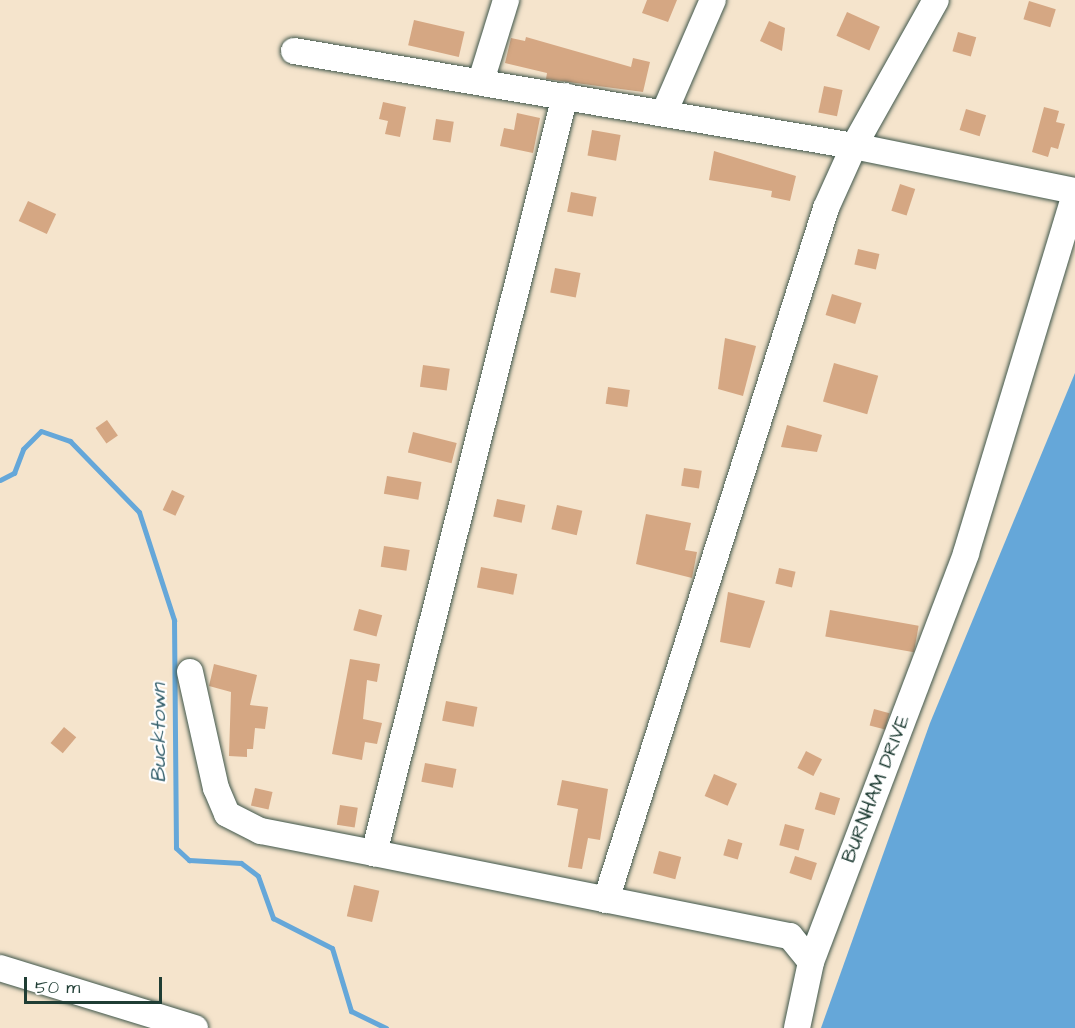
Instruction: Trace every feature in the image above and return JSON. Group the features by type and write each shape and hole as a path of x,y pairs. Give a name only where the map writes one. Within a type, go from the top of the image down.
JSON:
{"street":[{"path":"481,81 506,0"},
{"path":"664,113 713,0"},
{"path":"606,900 826,208 854,146 936,0"},
{"path":"294,51 854,146 1075,193"},
{"path":"374,853 565,96"},
{"name":"BURNHAM DRIVE","path":"797,1028 811,962 966,554 1075,193"},
{"path":"190,672 216,788 227,814 261,831 790,936 811,962"},
{"path":"0,968 195,1028"}],"water":[{"path":"1075,373 1075,1028 821,1028 930,723"}],"building":[{"path":"647,0 677,0 668,22 642,13"},
{"path":"1029,1 1056,9 1050,27 1023,19"},
{"path":"847,12 880,27 869,50 836,36"},
{"path":"414,20 465,32 459,57 408,45"},
{"path":"769,21 785,28 782,51 760,41"},
{"path":"958,32 976,37 971,56 952,51"},
{"path":"526,37 631,67 633,58 650,62 643,92 546,79 547,73 505,63 511,38 525,41"},
{"path":"824,86 843,90 837,116 818,112"},
{"path":"383,102 406,107 400,137 385,134 388,121 379,119"},
{"path":"1044,107 1059,111 1056,122 1065,124 1058,149 1051,147 1048,157 1032,152"},
{"path":"966,109 986,115 980,136 960,130"},
{"path":"517,113 540,118 533,153 500,146 504,128 514,130"},
{"path":"436,119 454,122 450,143 433,140"},
{"path":"592,130 621,135 616,161 587,156"},
{"path":"714,151 796,176 790,201 771,197 772,191 709,180"},
{"path":"900,184 915,189 907,216 891,211"},
{"path":"571,192 597,197 593,217 567,212"},
{"path":"28,201 56,214 47,234 19,221"},
{"path":"858,249 879,254 876,270 854,265"},
{"path":"555,268 581,273 576,298 550,293"},
{"path":"832,294 862,303 855,324 826,315"},
{"path":"725,338 756,346 743,396 718,389"},
{"path":"834,363 878,376 867,414 823,401"},
{"path":"423,365 450,369 447,391 420,387"},
{"path":"608,387 630,390 627,407 606,404"},
{"path":"107,420 118,436 106,444 96,428"},
{"path":"787,425 822,435 817,452 781,447"},
{"path":"413,432 457,443 452,463 408,452"},
{"path":"684,468 702,471 699,489 681,486"},
{"path":"387,476 421,482 418,500 384,494"},
{"path":"172,490 185,496 175,516 163,510"},
{"path":"497,499 525,505 522,523 493,517"},
{"path":"557,505 582,511 577,535 551,529"},
{"path":"646,514 691,523 685,550 697,552 692,578 636,564"},
{"path":"384,546 410,550 406,571 381,567"},
{"path":"481,567 517,574 513,595 477,588"},
{"path":"779,568 796,572 792,587 775,584"},
{"path":"728,592 765,601 750,648 720,642"},
{"path":"359,609 382,615 376,636 353,630"},
{"path":"830,610 919,626 914,652 825,637"},
{"path":"350,659 380,664 377,682 367,680 363,719 382,723 377,744 365,742 362,760 332,754"},
{"path":"214,664 257,675 250,705 268,707 265,729 255,728 253,749 247,749 247,757 229,756 231,692 209,686"},
{"path":"446,701 477,707 474,727 442,721"},
{"path":"874,709 889,713 885,730 870,725"},
{"path":"64,727 76,737 63,753 51,743"},
{"path":"806,751 822,759 813,776 797,768"},
{"path":"425,763 456,769 453,788 421,782"},
{"path":"714,774 737,784 728,806 705,796"},
{"path":"562,780 608,789 600,840 588,838 582,869 568,867 578,809 557,805"},
{"path":"255,788 273,792 268,810 251,806"},
{"path":"820,792 840,798 835,815 815,809"},
{"path":"340,805 358,808 355,828 337,825"},
{"path":"785,824 804,829 799,850 779,845"},
{"path":"728,839 742,843 738,859 723,855"},
{"path":"659,851 681,857 675,879 653,873"},
{"path":"795,856 817,863 811,880 789,873"},
{"path":"354,885 379,891 372,922 347,916"}],"waterway":[{"name":"Bucktown","path":"0,480 14,473 23,449 41,431 70,441 139,512 174,620 176,848 189,860 241,863 258,876 273,918 332,948 351,1011 386,1028"}]}
